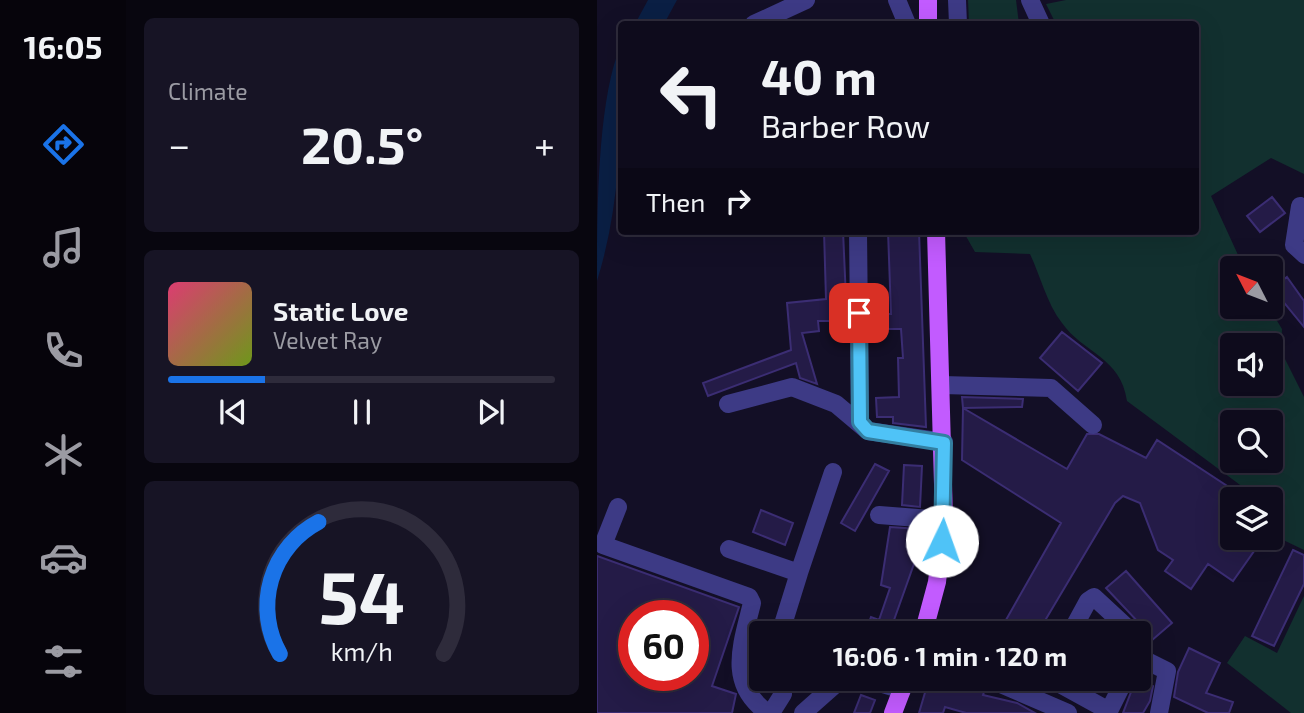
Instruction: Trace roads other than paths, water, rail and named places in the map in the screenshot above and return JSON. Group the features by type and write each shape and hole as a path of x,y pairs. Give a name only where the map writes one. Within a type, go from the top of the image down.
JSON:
{"main road":[{"path":"928,0 928,21"},
{"path":"926,621 937,582 944,520 944,443 936,235"},
{"path":"893,713 901,691"}],"street":[{"path":"757,21 771,8 806,0"},
{"path":"897,0 906,21"},
{"path":"957,0 957,21"},
{"path":"1030,0 1040,21"},
{"path":"1300,206 1294,245 1304,255"},
{"path":"858,235 860,422"},
{"path":"942,384 1051,388 1093,425"},
{"path":"728,404 792,387 836,404 868,431 944,443"},
{"path":"784,621 833,472"},
{"path":"618,507 603,545 749,597 752,603 741,648 740,672 745,692 754,704 770,713 783,694 782,691"},
{"path":"879,515 944,520"},
{"path":"729,549 799,573"},
{"path":"1077,621 1088,601 1094,597 1120,621"},
{"path":"1151,663 1167,671 1159,713"},
{"path":"803,713 828,691"},
{"path":"1017,691 1068,713"},
{"path":"1072,691 1108,712 1119,691"}],"water":[{"path":"648,0 677,0 666,21 637,21"},
{"path":"618,54 618,164 611,223 597,281 600,159 613,68"}]}
